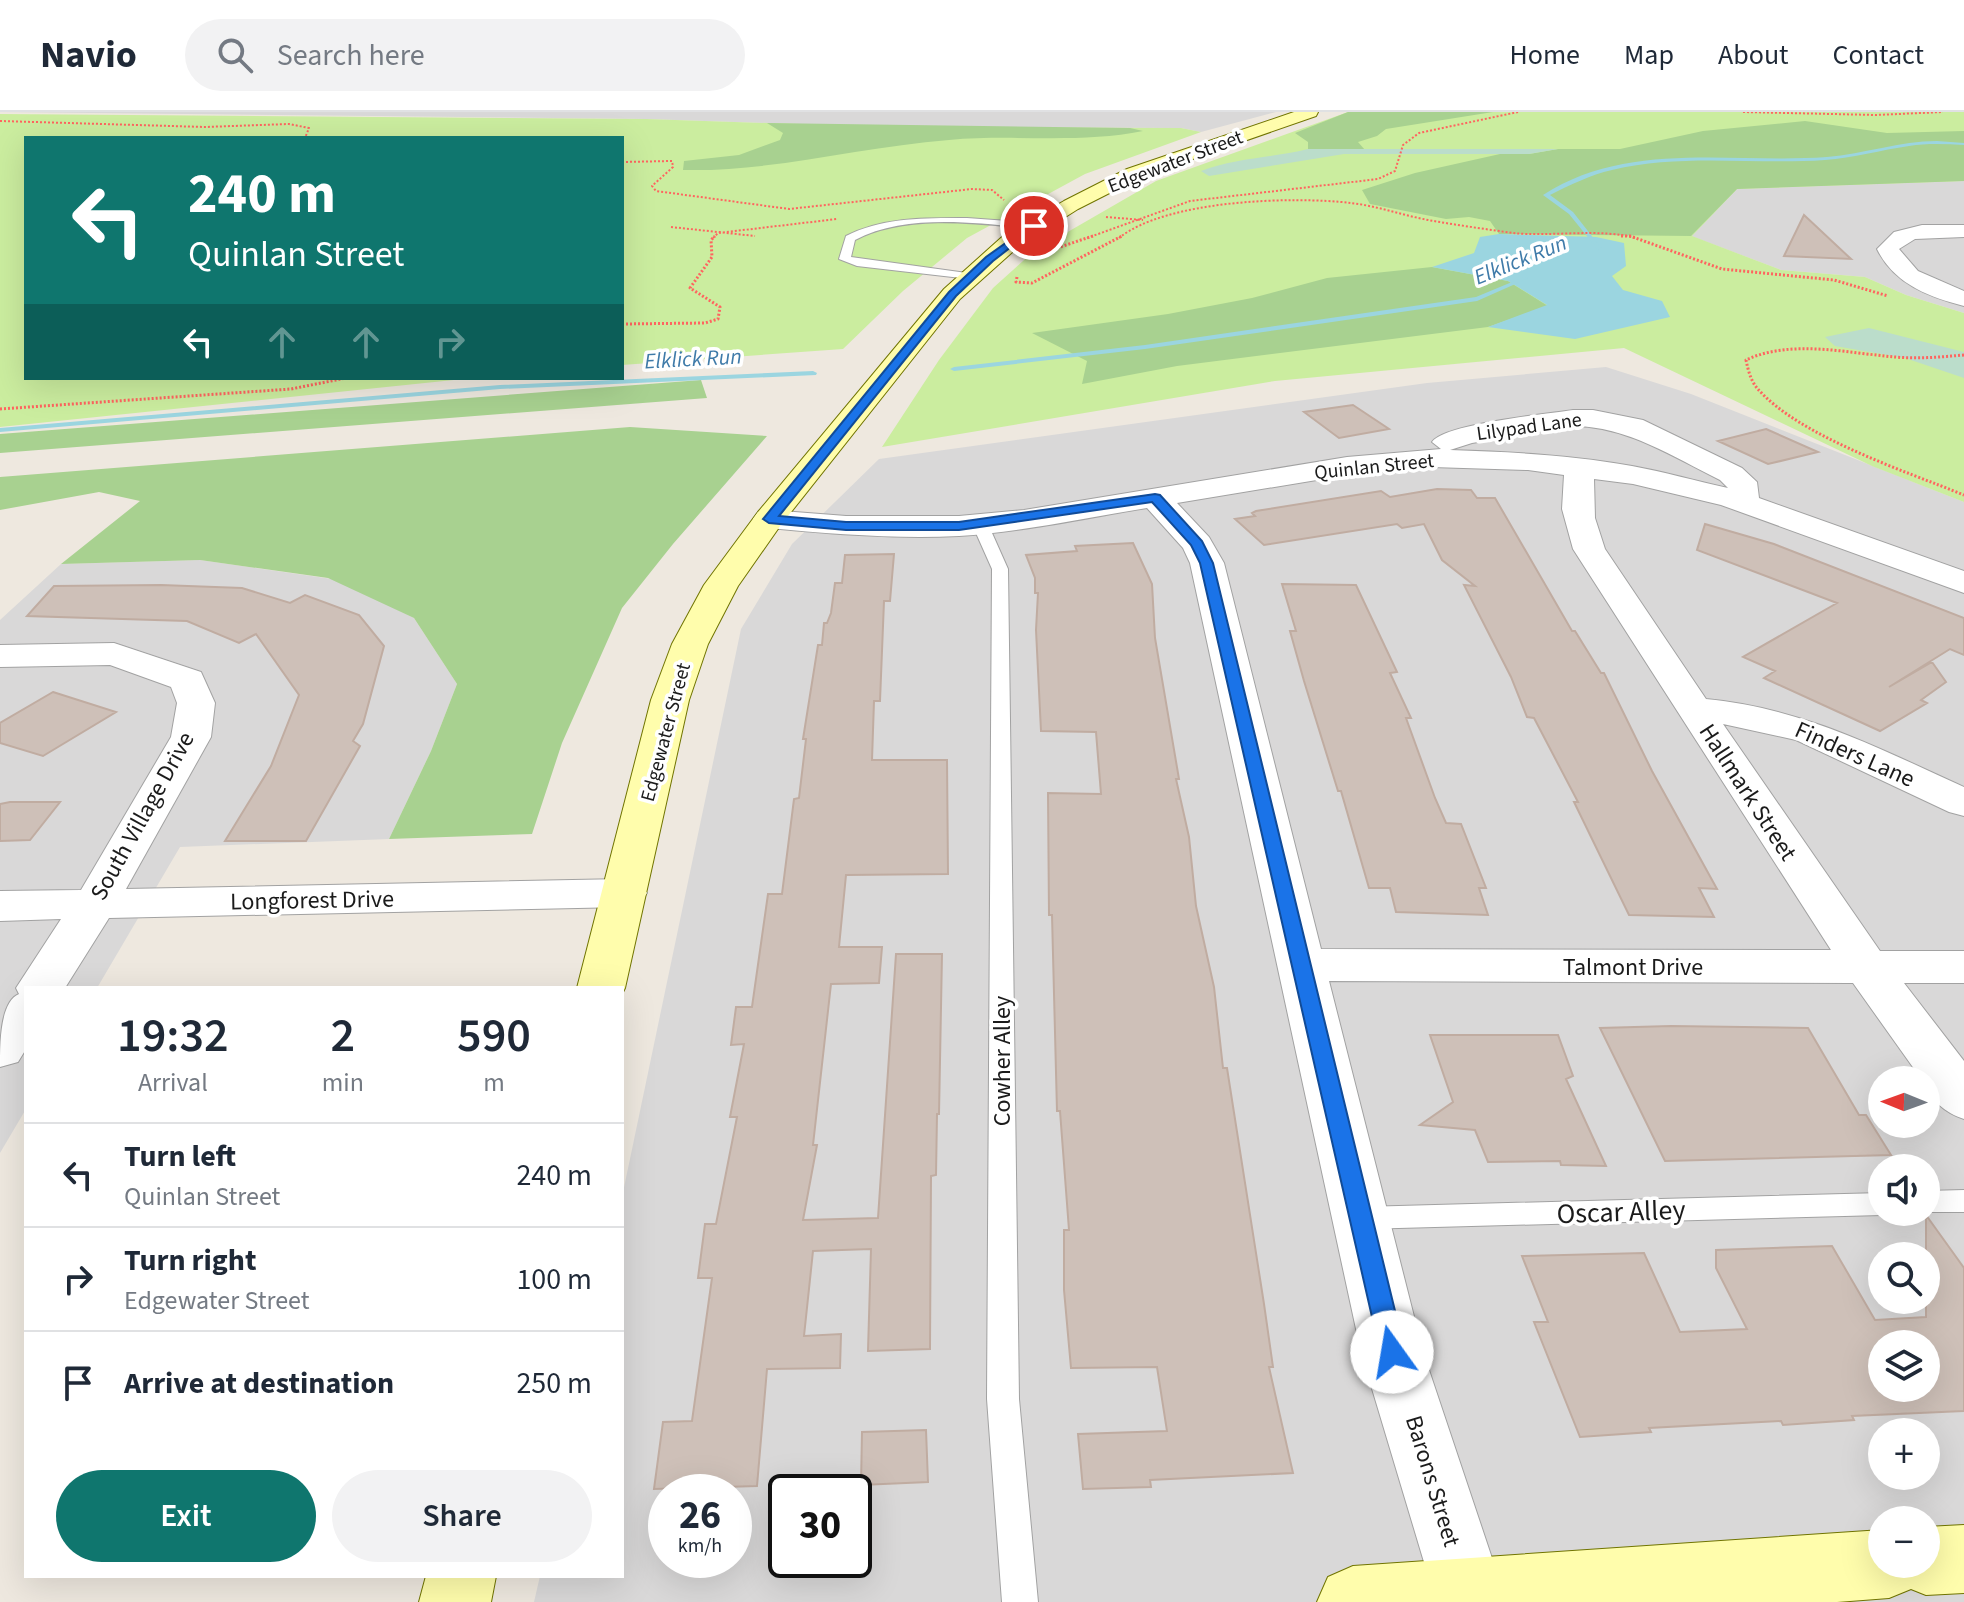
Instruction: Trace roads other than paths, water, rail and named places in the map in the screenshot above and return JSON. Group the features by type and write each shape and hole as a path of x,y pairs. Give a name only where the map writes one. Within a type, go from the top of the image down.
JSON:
{"street":[{"name":"Edgewater Street","path":"601,986 670,700 690,644 721,585 769,519 970,276 1034,226 1134,173 1310,112"},
{"path":"1964,231 1915,234 1900,238 1888,249 1890,257 1912,276 1964,299"},
{"name":"Lilypad Lane","path":"1432,458 1444,443 1466,435 1573,418 1613,420 1646,431 1731,474 1742,482 1747,503"},
{"name":"Quinlan Street","path":"769,519 899,528 980,524 1347,466 1432,458 1516,460 1580,467 1685,486 1747,503 1964,583"},
{"name":"Hallmark Street","path":"1580,467 1575,499 1578,521 1589,549 1866,968 1964,1099"},
{"name":"Barons Street","path":"1155,498 1197,544 1207,563 1392,1352 1468,1594"},
{"name":"South Village Drive","path":"0,656 114,654 188,680 196,703 191,737 95,904 41,986"},
{"name":"Finders Lane","path":"1694,710 1765,719 1810,732 1964,803"},
{"name":"Longforest Drive","path":"0,906 624,893"},
{"name":"Talmont Drive","path":"1301,965 1964,967"},
{"path":"0,1049 24,1012"},
{"path":"1940,1560 1964,1559"},
{"path":"1353,1602 1868,1565"},
{"path":"455,1602 461,1578"}],"lane":[{"path":"970,276 849,262 845,259 850,238 863,229 902,224 995,221 1034,226"},
{"name":"Cowher Alley","path":"980,524 1000,569 1003,1399 1020,1602"},
{"path":"1940,1202 1964,1201"},
{"name":"Oscar Alley","path":"1361,1218 1868,1204"}],"water":[{"path":"1499,234 1596,237 1624,243 1626,266 1612,276 1623,290 1662,301 1670,317 1575,339 1488,327 1547,305 1508,281 1432,267 1474,253 1480,237"}],"waterway":[{"name":"Elklick Run","path":"1599,249 1571,213 1546,195 1577,179 1643,162 1817,159 1921,143 1964,144"},
{"name":"Elklick Run","path":"954,369 1145,347 1477,299 1526,278"},
{"name":"Elklick Run","path":"0,430 500,387 813,373"}]}
